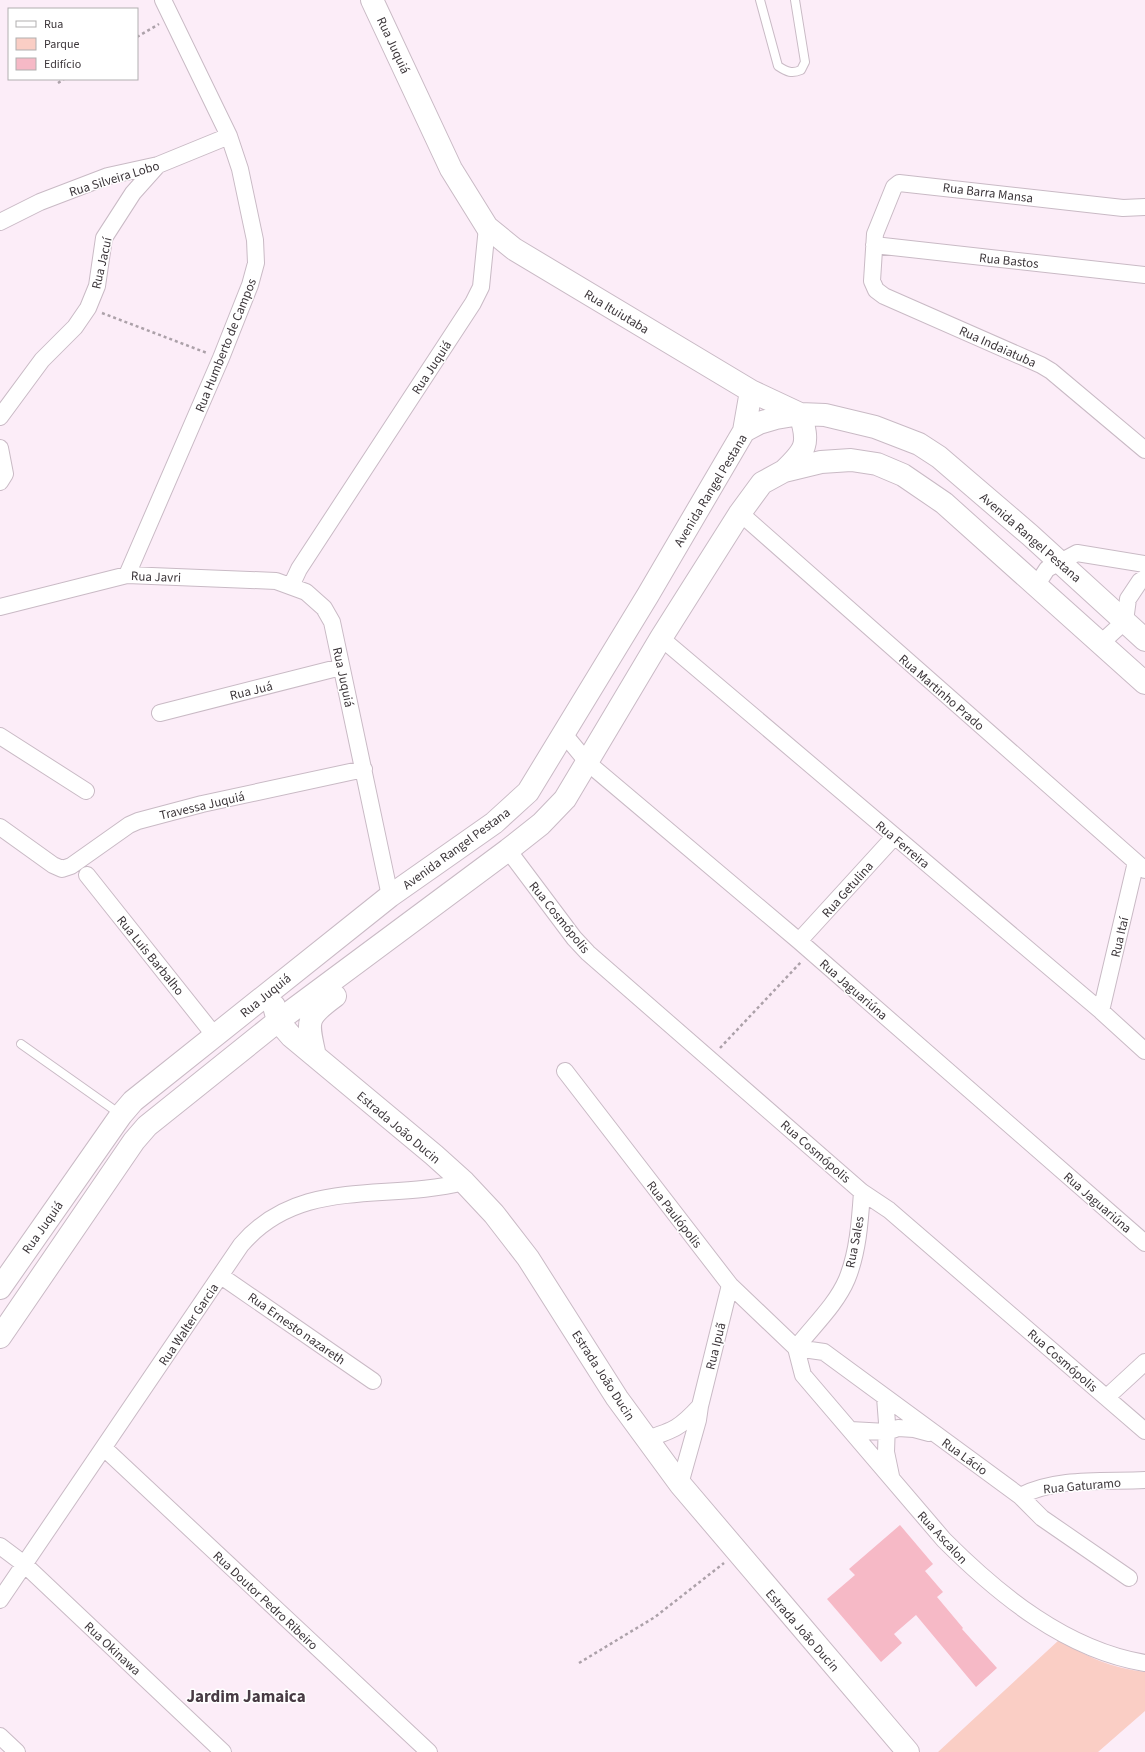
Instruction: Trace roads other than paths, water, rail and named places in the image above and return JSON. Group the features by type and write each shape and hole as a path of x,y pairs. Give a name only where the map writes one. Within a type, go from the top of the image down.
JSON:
{"main road":[{"name":"Rua Juquiá","path":"372,0 451,169 487,227"},
{"name":"Rua Ituiutaba","path":"487,227 514,249 751,391 800,414"},
{"path":"744,431 751,391"},
{"path":"383,944 541,824 565,799 588,763 660,638 740,514 762,483 784,471 800,456 805,446 805,430 800,414"},
{"name":"Avenida Rangel Pestana","path":"390,896 494,823 528,792 744,431 759,423 800,414 846,419 895,433 919,444 939,457 1059,561 1145,640"},
{"path":"784,471 821,462 851,460 877,464 903,475 944,503 1145,683"},
{"name":"Rua Juquiá","path":"1,1285 121,1115 133,1101 390,896"},
{"path":"315,1056 310,1033 310,1021 314,1012 356,980 383,944 392,921 390,896"},
{"name":"Rua Juquiá","path":"0,1337 134,1141 147,1126 278,1021 383,944"},
{"path":"278,1021 274,999 284,980"},
{"name":"Estrada João Ducin","path":"278,1021 291,1036 464,1182 494,1214 528,1258 617,1398 680,1484 737,1553 908,1752"},
{"path":"1,1285 26,1300"}],"street":[{"name":"Rua Humberto de Campos","path":"128,575 221,358 250,285 256,263 255,240 240,168 228,136 172,17 162,0"},
{"name":"Rua Silveira Lobo","path":"0,222 40,202 108,176 158,165 228,136"},
{"name":"Rua Jacuí","path":"0,417 42,360 75,327 88,308 97,286 104,238 133,193 158,165"},
{"name":"Rua Barra Mansa","path":"874,245 875,234 894,187 900,183 1123,208 1145,207"},
{"name":"Rua Juquiá","path":"390,896 332,622 324,608 306,592 291,586 299,569 473,303 481,287 487,227"},
{"name":"Rua Bastos","path":"874,245 1145,275"},
{"name":"Rua Indaiatuba","path":"874,245 872,281 876,290 884,296 1041,364 1145,450"},
{"path":"0,448 5,474 0,482"},
{"name":"Rua Martinho Prado","path":"740,514 1141,866"},
{"path":"1036,586 1047,569 1059,561 1077,553 1145,564"},
{"name":"Rua Javri","path":"0,607 128,575 276,581 291,586"},
{"path":"1101,643 1125,621 1128,599 1140,581 1145,578"},
{"name":"Rua Ferreira","path":"660,638 1101,1011 1145,1051"},
{"name":"Rua Juá","path":"160,713 341,667"},
{"name":"Rua Jaguariúna","path":"564,734 588,763 805,946 1145,1243"},
{"path":"0,736 86,791"},
{"name":"Travessa Juquiá","path":"0,826 53,865 62,869 71,866 129,825 138,821 202,804 364,769"},
{"name":"Rua Getulina","path":"805,946 894,837"},
{"name":"Rua Cosmópolis","path":"508,850 574,938 588,953 862,1192 889,1210 1145,1431"},
{"name":"Rua Itaí","path":"1101,1011 1141,866"},
{"name":"Rua Luis Barbalho","path":"87,875 215,1036"},
{"name":"Rua Paulópolis","path":"566,1071 730,1286 796,1348"},
{"name":"Rua Walter Garcia","path":"0,1600 241,1245 260,1224 283,1210 306,1201 325,1197 433,1189 464,1182"},
{"name":"Rua Sales","path":"796,1348 835,1299 847,1279 854,1256 862,1192"},
{"name":"Rua Ernesto nazareth","path":"220,1276 373,1381"},
{"name":"Rua Ipuã","path":"680,1484 698,1420 700,1406 730,1286"},
{"name":"Rua Lácio","path":"796,1348 824,1352 1020,1496 1042,1518 1129,1578"},
{"name":"Rua Ascalon","path":"796,1348 803,1375 944,1540 996,1588 1054,1628 1096,1649 1120,1658 1145,1663"},
{"path":"1107,1397 1145,1362"},
{"path":"885,1397 886,1452 891,1478"},
{"name":"Rua Ipuã","path":"647,1439 674,1430 685,1423 700,1406"},
{"path":"850,1430 886,1432 898,1428 914,1429 936,1435"},
{"name":"Rua Doutor Pedro Ribeiro","path":"104,1448 429,1752"},
{"name":"Rua Gaturamo","path":"1020,1496 1038,1488 1059,1484 1145,1480"},
{"name":"Rua Okinawa","path":"0,1546 24,1564 223,1752"},
{"path":"0,1736 17,1752"}],"lane":[{"path":"760,0 778,66 786,72 794,73 801,70 805,62 795,0"},
{"path":"21,1044 121,1115"}],"district":[{"name":"Jardim Jamaica","path":"246,1696"}]}
